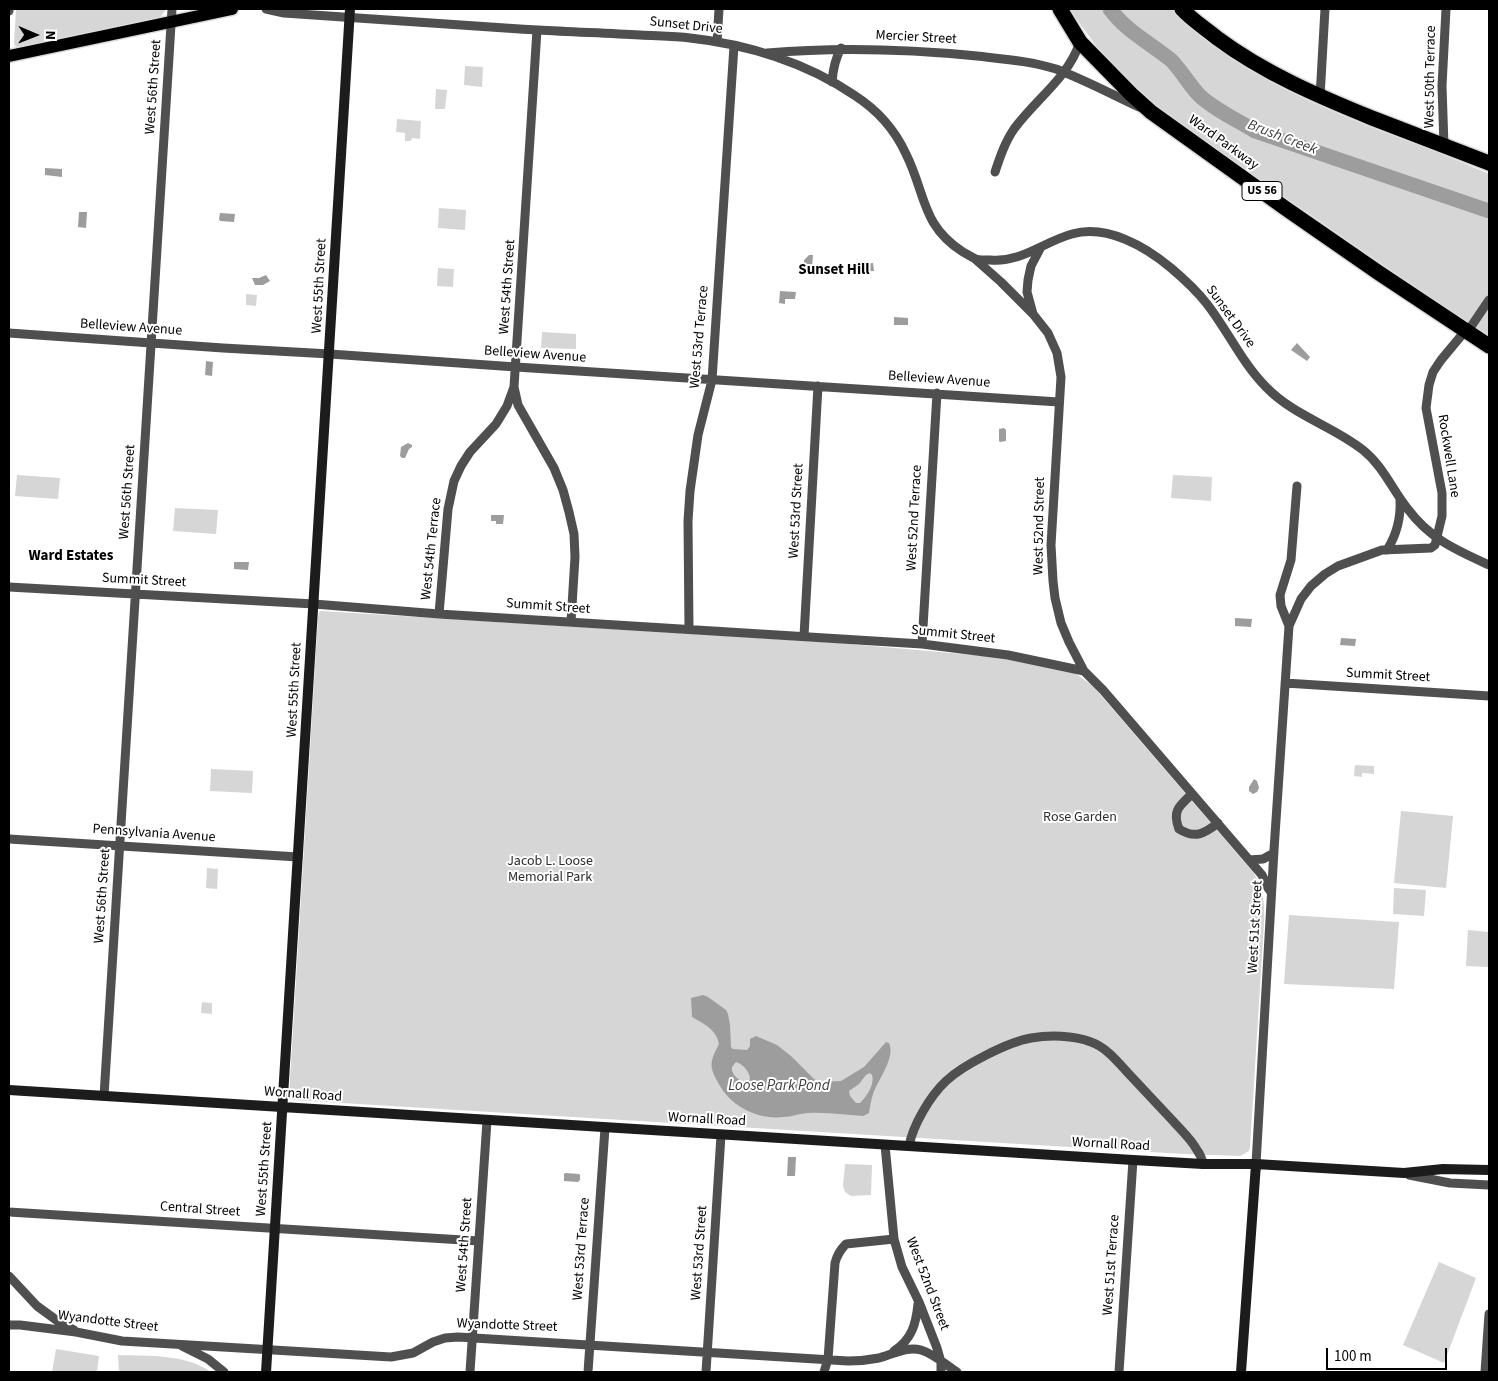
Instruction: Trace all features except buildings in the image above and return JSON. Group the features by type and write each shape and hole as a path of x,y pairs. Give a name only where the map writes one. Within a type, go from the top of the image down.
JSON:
{"highway":[{"name":"Ward Parkway","path":"1060,9 1080,42 1151,112 1371,268 1489,346"},
{"path":"1182,9 1188,16 1232,48 1281,78 1320,97 1489,163"}],"main road":[{"path":"9,56 172,15 232,9"},
{"name":"West 55th Street","path":"266,1372 350,13"},
{"name":"Wornall Road","path":"9,1090 1203,1164 1256,1164 1404,1174 1443,1169 1489,1170"},
{"name":"West 51st Street","path":"1241,1372 1256,1164"}],"street":[{"name":"Sunset Drive","path":"266,9 284,14 350,13 537,30 691,38 764,53 796,64 856,96 876,112 905,150 934,226 950,244 975,259 1033,314"},
{"path":"717,42 719,9"},
{"path":"1320,97 1325,9"},
{"name":"West 50th Terrace","path":"1444,146 1442,86 1446,9"},
{"name":"West 56th Street","path":"104,1096 172,15"},
{"name":"West 54th Street","path":"537,30 514,387 518,405 554,468 569,512 574,534 575,557 572,622"},
{"path":"995,172 1003,149 1014,129 1064,73 1075,55 1080,42"},
{"name":"West 53rd Terrace","path":"689,629 688,521 690,491 698,435 712,380 734,46"},
{"path":"832,82 836,56 841,48"},
{"name":"Mercier Street","path":"764,53 841,48 941,52 1014,60 1055,69 1089,82 1151,112"},
{"name":"Sunset Drive","path":"975,259 997,261 1011,259 1073,234 1088,232 1115,236 1130,241 1154,254 1186,281 1208,304 1254,373 1268,389 1292,409 1367,453 1383,470 1400,499 1421,525 1446,545 1489,565"},
{"name":"West 52nd Street","path":"1041,247 1031,266 1028,292 1033,314 1048,333 1057,352 1061,377 1051,545 1055,598 1061,623 1084,670 1262,875 1271,892"},
{"name":"Rockwell Lane","path":"1438,539 1442,516 1442,493 1426,408 1428,385 1433,372 1441,360 1461,336 1468,331 1489,300"},
{"name":"Belleview Avenue","path":"9,333 1059,402"},
{"name":"West 53rd Street","path":"804,636 818,386"},
{"name":"West 54th Terrace","path":"439,614 448,509 454,481 470,452 496,424 507,406 514,387"},
{"name":"West 52nd Terrace","path":"922,644 937,393"},
{"name":"West 51st Street","path":"1256,1164 1271,892 1289,626 1281,606 1280,595 1291,560 1297,486"},
{"path":"1387,550 1399,526 1400,499"},
{"path":"1289,626 1301,598 1310,586 1338,566 1382,550 1430,548 1435,545 1438,539"},
{"name":"Summit Street","path":"9,587 314,604 439,614 922,644 1008,655 1084,670"},
{"name":"Summit Street","path":"1285,683 1489,696"},
{"path":"1192,794 1180,805 1177,811 1175,820 1179,829 1186,834 1196,835 1205,833 1218,823"},
{"name":"Pennsylvania Avenue","path":"9,839 298,857"},
{"path":"1249,860 1263,859 1274,853"},
{"path":"910,1146 913,1130 925,1110 945,1082 958,1072 1021,1040 1065,1037 1090,1041 1111,1055 1193,1144 1198,1150 1203,1164"},
{"name":"West 54th Street","path":"470,1372 487,1121"},
{"name":"West 53rd Terrace","path":"588,1372 605,1128"},
{"name":"West 53rd Street","path":"706,1372 721,1135"},
{"name":"West 52nd Street","path":"885,1145 894,1239 902,1267 919,1302 941,1362 940,1372"},
{"name":"West 51st Terrace","path":"1119,1372 1133,1160"},
{"name":"Wornall Road","path":"1404,1174 1450,1183 1489,1185"},
{"name":"Central Street","path":"9,1212 479,1241"},
{"path":"824,1372 828,1359 837,1256 846,1244 894,1239"},
{"path":"9,1276 37,1306 76,1332"},
{"name":"Wyandotte Street","path":"888,1355 902,1346 912,1331 916,1321 919,1302"},
{"path":"1485,1372 1489,1314"},
{"name":"Wyandotte Street","path":"9,1325 76,1332 122,1340 392,1357 413,1353 445,1338 473,1337 860,1361 915,1349 932,1354 958,1372"},
{"path":"179,1344 208,1359 224,1372"}],"green space":[{"path":"16,9 165,9 165,11 159,19 17,47 14,43"},
{"path":"1069,9 1172,9 1224,53 1281,87 1342,115 1489,174 1489,338 1157,109 1134,89 1103,55"},
{"path":"465,66 483,67 482,87 464,85"},
{"path":"436,89 447,90 445,109 435,109"},
{"path":"397,119 421,121 420,139 412,138 411,141 405,141 405,133 396,132"},
{"path":"439,208 466,210 465,230 438,228"},
{"path":"438,268 454,269 453,287 437,286"},
{"path":"246,294 257,295 256,306 246,305"},
{"path":"542,332 576,334 576,349 541,348"},
{"path":"17,475 60,478 58,499 15,496"},
{"path":"1173,475 1212,477 1211,501 1171,498"},
{"path":"175,508 218,510 216,534 173,531"},
{"name":"Jacob L. Loose Memorial Park","path":"321,611 838,643 997,657 1075,673 1093,686 1253,872 1260,884 1264,903 1264,923 1249,1151 1240,1156 1184,1154 292,1100 289,1095 318,617"},
{"path":"1355,765 1374,766 1374,774 1362,773 1362,777 1354,776"},
{"path":"211,769 253,771 252,793 210,791"},
{"path":"1401,811 1453,816 1446,888 1394,883"},
{"path":"207,868 218,869 217,889 206,888"},
{"path":"1394,888 1426,890 1424,916 1393,914"},
{"path":"1289,915 1399,922 1394,989 1284,984"},
{"path":"1468,930 1489,932 1488,967 1466,966"},
{"path":"202,1002 212,1003 212,1014 201,1013"},
{"path":"845,1164 872,1165 871,1195 851,1196 845,1192 843,1186"},
{"path":"1439,1262 1476,1278 1444,1363 1403,1345"},
{"path":"56,1349 99,1356 97,1372 52,1372"},
{"path":"118,1355 179,1359 201,1366 211,1372 119,1372"}],"water":[{"path":"45,168 62,169 62,177 45,175"},
{"path":"79,212 87,212 86,228 78,227"},
{"path":"220,213 235,214 234,222 220,221"},
{"path":"809,255 813,255 812,267 809,271 806,271 804,269 804,260"},
{"path":"873,263 874,271 855,272 855,265"},
{"path":"266,275 270,281 263,285 255,285 252,278"},
{"path":"780,291 796,292 795,299 785,299 785,304 779,303"},
{"path":"894,317 908,318 908,325 894,325"},
{"path":"1297,343 1310,357 1307,361 1291,350"},
{"path":"206,361 213,362 212,376 205,375"},
{"path":"1004,428 1006,430 1006,441 1000,442 999,429"},
{"path":"408,443 412,447 405,458 402,458 400,456 401,447"},
{"path":"491,515 504,515 503,524 496,524 496,521 491,521"},
{"path":"234,562 249,562 248,570 234,569"},
{"path":"1235,618 1252,619 1251,627 1235,626"},
{"path":"1341,638 1356,639 1355,646 1340,645"},
{"path":"1254,779 1257,781 1259,788 1253,794 1249,791 1249,787"},
{"name":"Loose Park Pond","path":"703,995 726,1010 730,1025 731,1047 733,1049 747,1050 750,1046 750,1039 756,1036 777,1045 814,1079 820,1082 841,1081 864,1067 886,1042 889,1043 891,1049 888,1062 873,1094 869,1113 863,1116 809,1113 774,1117 756,1114 739,1106 725,1093 714,1074 712,1061 719,1044 715,1034 709,1028 692,1017 691,998","holes":["736,1062 746,1069 750,1076 748,1082 742,1082 733,1074 732,1067","870,1073 873,1078 870,1090 860,1103 856,1103 850,1096 849,1091"]},
{"path":"788,1157 796,1157 795,1176 787,1176"},
{"path":"565,1173 579,1174 580,1180 578,1182 564,1181"}],"waterway":[{"name":"Brush Creek","path":"1110,9 1123,24 1171,60 1200,96 1219,110 1255,131 1489,211"}],"district":[{"name":"Sunset Hill","path":"834,271"},
{"name":"Ward Estates","path":"71,557"}],"park label":[{"name":"Rose Garden","path":"1080,818"}]}
